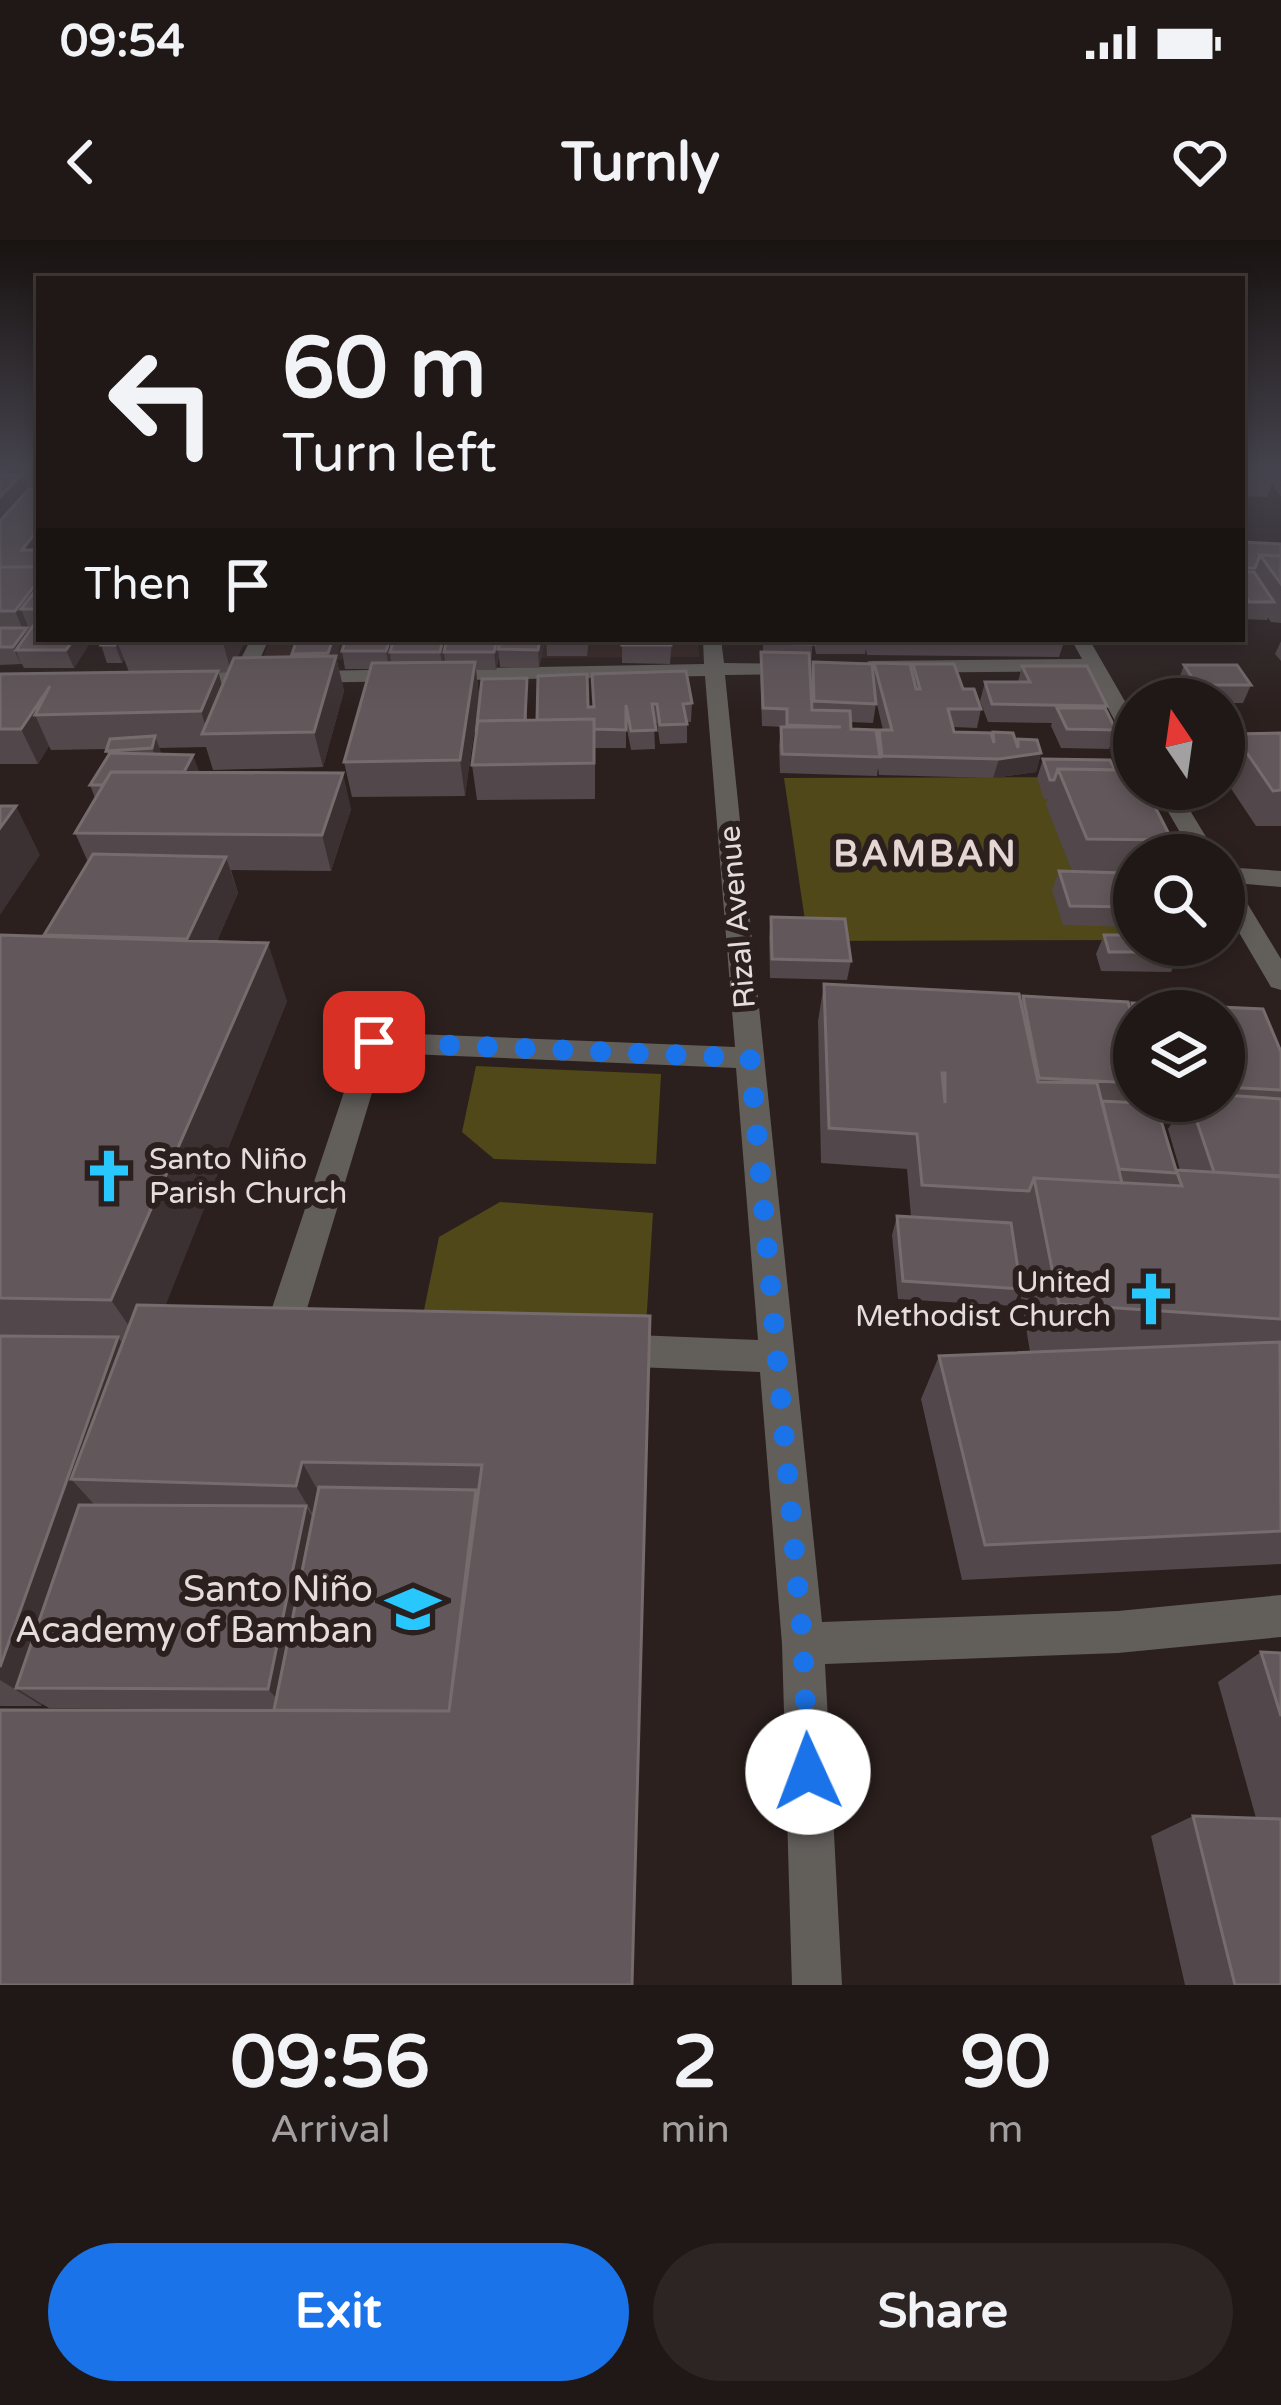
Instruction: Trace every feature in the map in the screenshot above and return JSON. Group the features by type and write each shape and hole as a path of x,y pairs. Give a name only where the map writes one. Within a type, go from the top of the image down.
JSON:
{"street":[{"path":"242,676 259,642"},
{"path":"1081,642 1113,701"},
{"path":"154,680 713,654 832,668"},
{"name":"Rizal Avenue","path":"713,654 803,1644 817,1985"},
{"path":"855,667 1091,665"},
{"path":"1245,876 1281,879"},
{"path":"1245,921 1281,981"},
{"path":"281,1335 377,1030 750,1058"},
{"path":"243,1335 329,1337"},
{"path":"566,1348 779,1357"},
{"path":"803,1644 1118,1632 1281,1616"}],"shaded area":[{"path":"270,642 698,642 699,657 262,660"},
{"path":"1113,777 1113,810 1124,810 1129,834 1113,834 1113,940 808,941 784,778"},
{"path":"476,1066 661,1074 656,1164 494,1159 462,1132"},
{"path":"500,1202 653,1213 646,1327 423,1315 439,1237"}],"building":[{"path":"0,548 36,550 36,567 0,567"},
{"path":"1245,548 1281,548 1281,556 1260,555 1255,568 1245,568"},
{"path":"1260,555 1281,556 1281,584"},
{"path":"0,567 36,567 36,584 15,611 0,611"},
{"path":"1245,572 1254,572 1274,602 1249,602"},
{"path":"36,590 36,609 21,609"},
{"path":"33,626 36,642 72,642 66,650 16,650"},
{"path":"0,628 27,628 13,647 0,647"},
{"path":"296,642 332,642 328,653 292,654"},
{"path":"345,642 389,642 386,651 342,651"},
{"path":"393,642 442,642 440,652 390,652"},
{"path":"446,642 496,642 494,652 444,652"},
{"path":"500,642 539,642 538,650 498,649"},
{"path":"622,642 671,642 671,645"},
{"path":"761,652 809,653 812,710 850,711 851,729 876,730 880,757 782,754 781,727 841,727 787,725 787,709 763,708"},
{"path":"336,656 314,732 202,734 234,658"},
{"path":"475,662 460,760 344,762 372,663"},
{"path":"813,662 872,664 876,704 814,701"},
{"path":"874,663 910,664 916,689 920,689 913,664 954,664 963,689 974,689 981,709 948,709 954,732 991,733 994,743 993,732 1013,733 1018,748 1018,739 1037,740 1041,753 999,759 882,756 879,730 892,730"},
{"path":"1184,665 1237,665 1251,685 1245,685 1245,678 1192,678"},
{"path":"1022,666 1087,666 1107,706 992,704 985,682 1030,682"},
{"path":"218,671 201,711 35,715 50,686 21,729 0,729 0,674"},
{"path":"686,671 692,703 683,704 687,724 660,725 657,704 652,704 656,730 631,731 626,705 626,730 594,729 594,719 537,720 538,676 587,674 588,707 594,707 592,674"},
{"path":"527,678 525,720 478,721 476,733 482,679"},
{"path":"1057,708 1105,708 1113,724 1113,730 1067,729"},
{"path":"594,719 594,763 472,765 478,721"},
{"path":"1281,733 1281,790 1273,791 1245,750 1245,734"},
{"path":"155,736 152,748 106,751 110,739"},
{"path":"110,753 193,755 184,772 111,772 103,785 90,785"},
{"path":"1043,759 1110,760 1113,766 1113,770 1058,769 1050,780"},
{"path":"1058,769 1113,770 1113,810 1157,810 1169,834 1113,834 1113,839 1087,839"},
{"path":"111,772 343,773 322,835 75,833"},
{"path":"0,806 16,806 0,828"},
{"path":"93,854 226,857 187,939 44,935"},
{"path":"1059,871 1113,873 1113,907 1070,906"},
{"path":"771,917 845,919 851,961 772,959"},
{"name":"Santo Niño Parish Church","path":"0,935 268,943 111,1300 0,1298"},
{"path":"1104,935 1113,935 1113,952"},
{"path":"824,984 1019,994 1038,1082 1097,1083 1122,1183 1034,1178 1029,1191 922,1185 917,1134 829,1128"},
{"path":"1023,996 1113,1001 1113,1082 1039,1078"},
{"path":"1245,1008 1263,1009 1281,1052 1281,1090 1245,1088"},
{"path":"1245,1096 1281,1099 1281,1177 1214,1172 1197,1122 1245,1122"},
{"path":"1102,1101 1113,1102 1113,1122 1161,1122 1177,1173 1119,1169"},
{"path":"1176,1170 1281,1176 1281,1319 1059,1304 1034,1178 1182,1186"},
{"path":"897,1216 1011,1223 1021,1289 903,1281"},
{"path":"137,1305 650,1316 632,1985 0,1985 0,1710 449,1711 482,1465 302,1462 296,1486 71,1479"},
{"path":"0,1336 118,1337 0,1667"},
{"path":"1280,1342 1281,1531 985,1545 939,1356"},
{"path":"319,1487 476,1490 449,1711 274,1710"},
{"path":"79,1505 306,1506 268,1689 16,1688"},
{"path":"1261,1652 1281,1653 1281,1716"},
{"path":"1193,1816 1281,1819 1281,1985 1235,1985"}],"place":[{"name":"Santo Niño Parish Church","path":"109,1176"},
{"name":"United Methodist Church","path":"1151,1299"},
{"name":"Santo Niño Academy of Bamban","path":"413,1609"}],"district":[{"name":"BAMBAN","path":"926,853"}],"route":[{"path":"374,1042 750,1058 803,1644 808,1772"}]}
